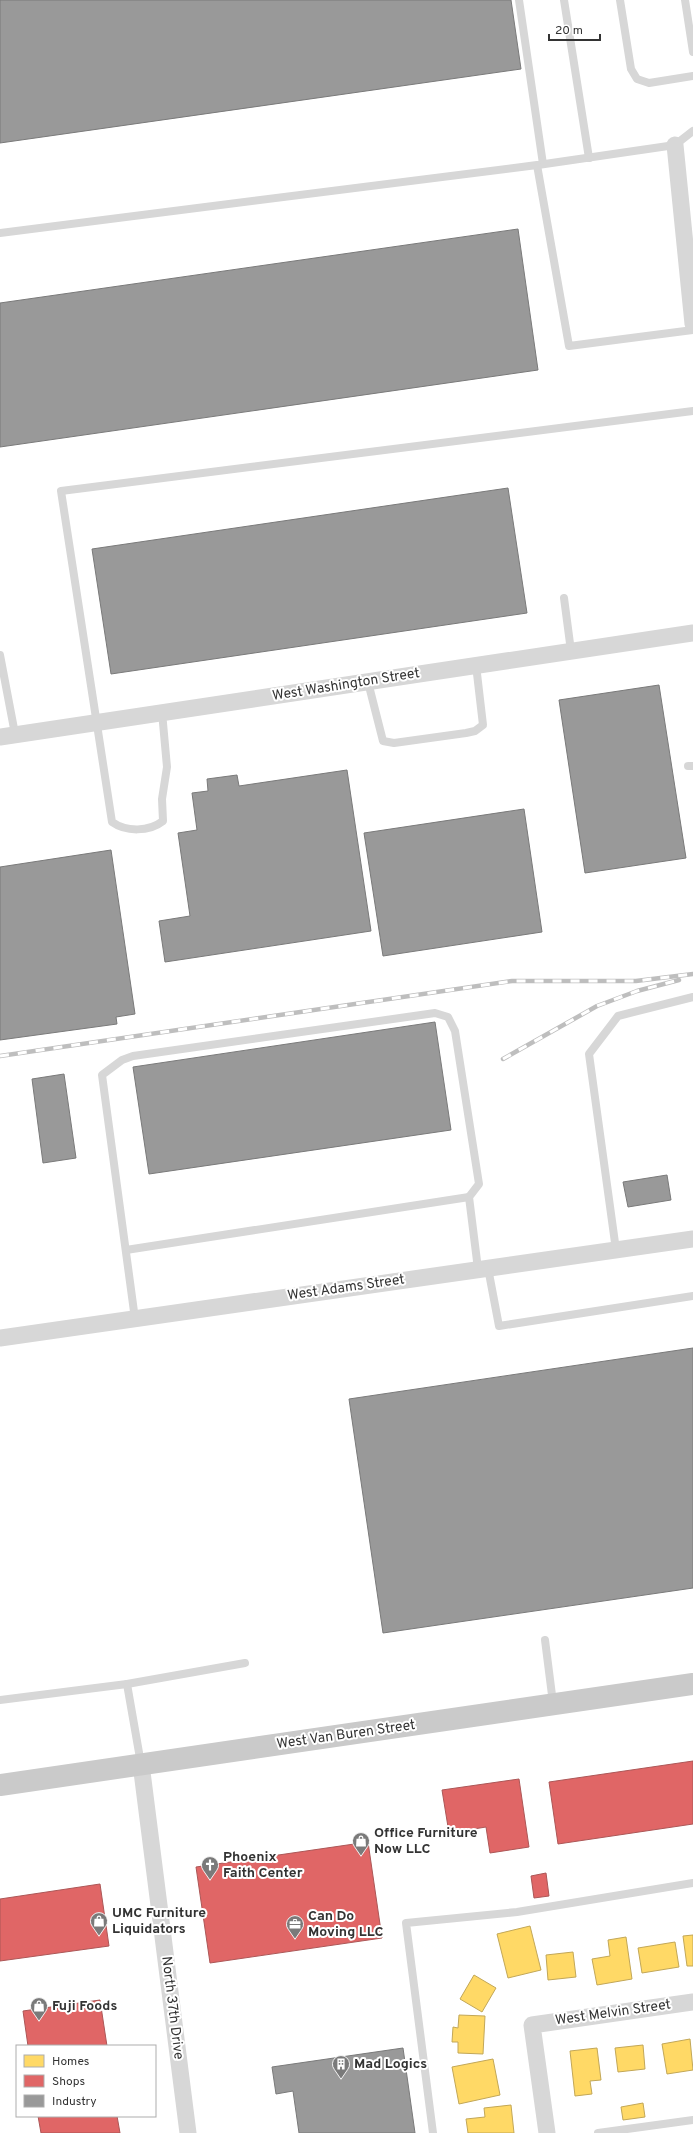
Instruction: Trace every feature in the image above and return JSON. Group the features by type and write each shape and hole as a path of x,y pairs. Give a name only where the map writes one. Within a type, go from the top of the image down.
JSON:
{"main road":[{"name":"West Van Buren Street","path":"0,1785 693,1684"}],"street":[{"path":"675,146 693,324"},
{"name":"West Washington Street","path":"7,736 693,633"},
{"name":"West Adams Street","path":"0,1338 693,1239"},
{"name":"North 37th Drive","path":"141,1764 188,2133"},
{"name":"West Melvin Street","path":"547,2133 532,2025 693,2002"}],"lane":[{"path":"519,0 540,165 569,346 693,330"},
{"path":"564,0 589,158"},
{"path":"620,0 631,69 637,79 649,83 693,76"},
{"path":"685,0 693,52"},
{"path":"0,233 540,165 675,146 693,131"},
{"path":"162,712 167,767 162,799 163,821 158,826 147,828 133,830 120,828 112,822 61,491 693,411"},
{"path":"564,598 571,651"},
{"path":"0,655 7,736"},
{"path":"368,682 383,741 394,743 466,733 475,731 483,725 476,665"},
{"path":"616,1250 589,1054 618,1016 693,997"},
{"path":"135,1319 102,1075 122,1060 133,1056 427,1014 442,1014 448,1017 455,1031 478,1184 469,1197 483,1269 499,1326 693,1296"},
{"path":"126,1250 469,1197"},
{"path":"546,1640 553,1704"},
{"path":"0,1700 127,1684 245,1663"},
{"path":"127,1684 141,1764"},
{"path":"433,2133 406,1923 517,1912 693,1882"},
{"path":"598,2133 693,2120"}],"building: Homes":[{"path":"530,1926 541,1970 508,1978 497,1934"},
{"path":"693,1935 693,1966 687,1966 683,1936"},
{"path":"626,1937 632,1979 597,1985 592,1959 610,1956 608,1940"},
{"path":"675,1942 679,1967 642,1973 638,1948"},
{"path":"573,1952 576,1977 548,1980 546,1955"},
{"path":"474,1975 496,1988 482,2012 460,1999"},
{"path":"459,2015 485,2016 483,2054 458,2053 458,2042 452,2042 453,2027 458,2028"},
{"path":"690,2039 693,2070 667,2074 662,2044"},
{"path":"643,2045 645,2069 618,2072 615,2048"},
{"path":"597,2048 601,2080 590,2081 592,2094 575,2096 570,2051"},
{"path":"493,2059 500,2095 459,2104 452,2067"},
{"path":"643,2103 645,2117 623,2120 621,2107"},
{"path":"511,2105 514,2133 468,2133 466,2119 485,2117 484,2108"}],"building: Shops":[{"path":"693,1761 693,1824 558,1844 549,1782"},
{"path":"519,1779 529,1847 490,1853 486,1827 449,1833 442,1790"},
{"path":"368,1842 382,1938 210,1963 196,1867"},
{"path":"546,1873 549,1896 534,1898 531,1876"},
{"path":"100,1884 109,1946 0,1961 0,1899"},
{"path":"100,2000 107,2045 28,2045 23,2011"},
{"path":"38,2117 117,2117 120,2133 41,2133"}],"building: Industry":[{"path":"0,0 511,0 521,69 0,143"},
{"path":"518,229 538,370 0,447 0,303"},
{"path":"508,488 527,613 111,674 92,549"},
{"path":"659,685 686,858 585,873 559,700"},
{"path":"347,770 371,931 165,962 159,921 190,916 178,833 197,830 192,793 208,791 207,779 237,775 239,786"},
{"path":"524,809 542,932 383,956 364,833"},
{"path":"111,850 135,1014 116,1017 117,1024 0,1040 0,867"},
{"path":"435,1022 451,1130 149,1174 133,1067"},
{"path":"64,1074 76,1158 43,1163 32,1079"},
{"path":"667,1175 671,1200 628,1207 623,1182"},
{"path":"693,1348 693,1588 383,1633 349,1399"},
{"name":"Mad Logics","path":"403,2048 415,2133 299,2133 293,2091 276,2094 272,2067"}],"railway":[{"path":"0,1056 512,981 636,981 693,974"},
{"path":"503,1059 597,1006 637,991 679,980"}],"place":[{"name":"Office Furniture Now LLC","path":"361,1856"},
{"name":"Phoenix Faith Center","path":"210,1880"},
{"name":"UMC Furniture Liquidators","path":"99,1936"},
{"name":"Can Do Moving LLC","path":"295,1939"},
{"name":"Fuji Foods","path":"39,2021"},
{"name":"Mad Logics","path":"341,2079"}]}
